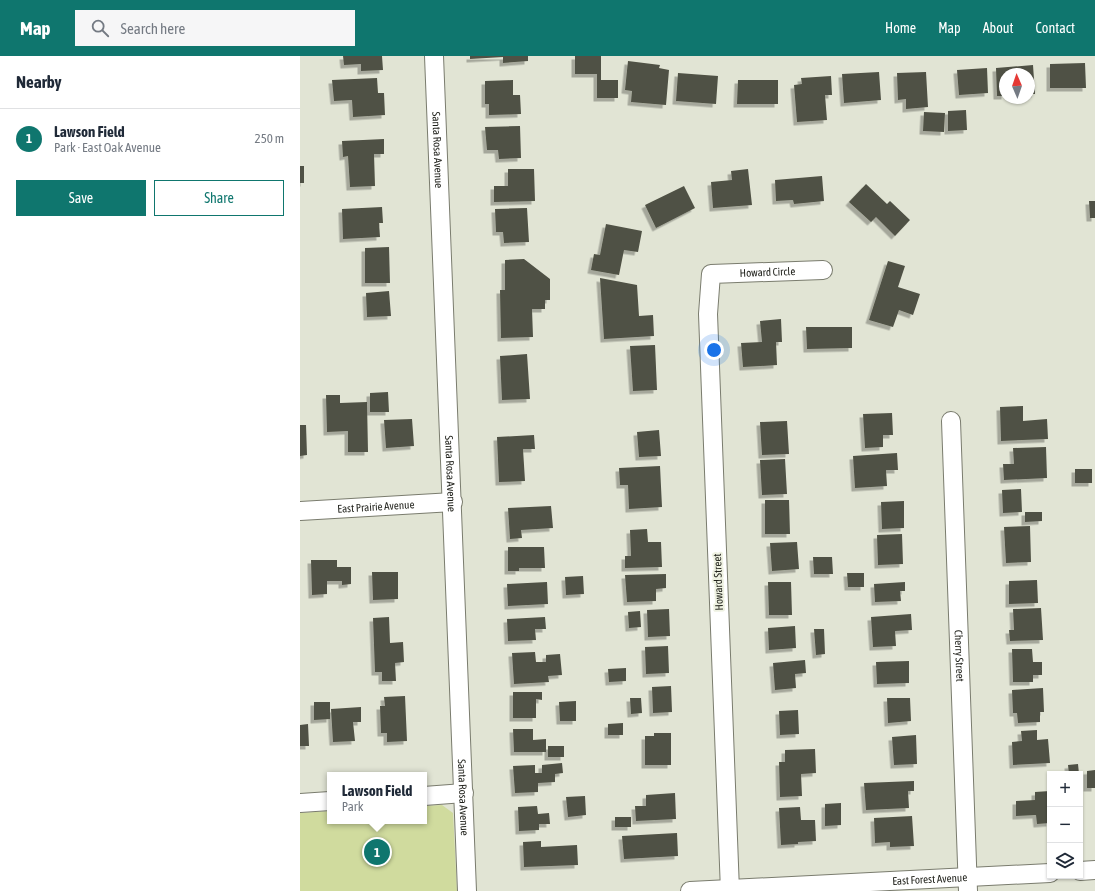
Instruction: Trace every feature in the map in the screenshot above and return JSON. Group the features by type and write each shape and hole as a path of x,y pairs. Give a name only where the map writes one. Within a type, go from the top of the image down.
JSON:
{"street":[{"name":"Santa Rosa Avenue","path":"434,56 467,891"},
{"name":"Howard Circle","path":"712,274 823,270"},
{"name":"Howard Street","path":"712,274 708,314 730,890"},
{"name":"Cherry Street","path":"951,421 967,884"},
{"name":"East Prairie Avenue","path":"300,511 452,502"},
{"path":"427,796 464,793"},
{"path":"300,803 327,801"},
{"path":"1083,871 1095,870"},
{"name":"East Forest Avenue","path":"690,891 967,884 1047,873"}],"green space":[{"path":"442,805 453,813 457,891 300,891 300,813 327,811 327,824 427,824 427,806"}],"building":[{"path":"343,56 382,56 383,70 361,71 361,64 344,65"},
{"path":"470,56 528,56 528,61 503,63 503,57 470,59"},
{"path":"575,56 601,56 601,80 618,80 618,98 597,98 597,74 575,74"},
{"path":"628,61 660,65 659,68 669,70 666,105 631,102 632,91 625,90"},
{"path":"1085,63 1086,88 1050,88 1050,64"},
{"path":"1033,65 1033,68 999,68 999,96 997,96 996,68"},
{"path":"987,68 988,93 959,95 957,70"},
{"path":"879,72 881,100 844,103 842,74"},
{"path":"926,72 928,107 906,109 906,99 898,100 897,73"},
{"path":"678,73 718,76 716,104 676,101"},
{"path":"831,76 832,95 825,95 827,120 797,122 794,85 802,84 801,78"},
{"path":"377,78 378,93 384,93 385,115 353,117 352,100 334,101 332,80"},
{"path":"513,80 513,95 520,95 521,114 489,115 489,104 485,104 485,81"},
{"path":"738,80 778,80 778,104 737,104"},
{"path":"966,110 967,130 948,131 948,111"},
{"path":"924,112 945,113 944,132 923,131"},
{"path":"520,126 521,158 499,159 498,150 487,150 485,127"},
{"path":"384,139 384,154 374,154 375,186 350,187 348,156 343,157 342,141"},
{"path":"300,166 304,166 304,183 300,183"},
{"path":"508,169 534,169 535,201 494,202 494,186 508,186"},
{"path":"748,169 752,205 713,208 711,182 732,180 731,171"},
{"path":"822,176 824,201 794,204 793,200 776,201 775,180"},
{"path":"866,184 887,204 890,201 910,220 895,236 876,217 871,222 849,202"},
{"path":"684,186 695,208 656,228 645,205"},
{"path":"1089,201 1095,201 1095,218 1090,218"},
{"path":"382,207 383,223 379,223 380,237 343,239 342,209"},
{"path":"527,208 529,242 504,243 503,232 496,232 495,209"},
{"path":"606,224 642,231 638,252 624,250 619,275 591,270 594,254 600,255"},
{"path":"389,247 390,283 365,283 365,248"},
{"path":"524,259 550,279 550,300 545,300 545,309 532,309 533,337 501,338 500,290 505,290 505,260"},
{"path":"888,261 905,266 898,287 920,294 913,315 899,310 893,327 869,320"},
{"path":"600,278 637,285 639,316 653,315 654,336 604,339"},
{"path":"389,291 391,316 367,317 366,293"},
{"path":"781,319 782,342 776,342 777,365 743,367 741,343 762,342 760,321"},
{"path":"806,327 852,327 852,348 807,349"},
{"path":"655,345 657,390 633,391 630,346"},
{"path":"527,354 530,399 502,400 500,356"},
{"path":"388,392 389,412 370,412 370,393"},
{"path":"326,395 340,395 340,403 367,402 368,452 348,452 348,431 327,432"},
{"path":"1023,406 1023,421 1047,419 1048,439 1001,441 1000,407"},
{"path":"892,413 893,435 883,435 883,447 865,448 863,414"},
{"path":"412,419 414,446 386,448 384,420"},
{"path":"787,421 789,454 762,455 760,422"},
{"path":"300,425 306,425 307,455 300,456"},
{"path":"659,430 661,456 639,457 637,432"},
{"path":"534,435 535,449 523,449 525,481 499,482 497,437"},
{"path":"1046,447 1047,478 1004,480 1003,464 1014,464 1013,448"},
{"path":"897,453 898,470 886,470 887,486 855,488 853,456"},
{"path":"785,459 787,494 762,495 760,460"},
{"path":"660,466 662,507 629,509 628,485 620,485 619,468"},
{"path":"1075,469 1092,469 1092,483 1075,483"},
{"path":"1021,489 1022,512 1003,513 1002,490"},
{"path":"765,500 789,500 790,534 765,534"},
{"path":"904,501 904,528 882,529 881,502"},
{"path":"551,506 553,528 521,530 522,538 510,539 508,508"},
{"path":"1025,512 1042,512 1042,521 1025,522"},
{"path":"1030,526 1031,562 1006,563 1004,527"},
{"path":"647,529 648,542 661,542 662,567 625,568 625,556 631,556 630,530"},
{"path":"902,534 903,564 878,565 877,535"},
{"path":"797,542 799,569 772,571 770,543"},
{"path":"508,547 544,547 545,568 519,568 519,571 508,571"},
{"path":"813,557 832,557 833,574 814,574"},
{"path":"311,560 337,560 337,567 351,567 351,584 342,585 342,581 327,581 327,594 312,595"},
{"path":"372,572 398,572 398,599 373,600"},
{"path":"847,573 864,573 864,587 848,587"},
{"path":"666,574 666,588 656,589 656,601 627,602 625,575"},
{"path":"583,576 584,594 566,595 565,577"},
{"path":"1037,580 1038,603 1009,604 1009,581"},
{"path":"547,582 548,604 508,606 507,584"},
{"path":"768,582 791,582 792,615 769,615"},
{"path":"905,582 905,591 900,591 901,601 875,602 874,584"},
{"path":"1041,608 1043,640 1010,641 1009,630 1014,630 1013,609"},
{"path":"669,609 670,636 648,637 647,610"},
{"path":"640,611 641,627 629,628 628,612"},
{"path":"911,614 912,630 895,631 896,646 873,647 871,617"},
{"path":"389,617 390,643 403,642 404,662 395,663 396,681 382,681 382,672 375,672 373,618"},
{"path":"545,617 546,629 535,629 536,640 508,641 507,619"},
{"path":"795,626 796,648 769,650 768,628"},
{"path":"814,629 824,629 825,654 816,655"},
{"path":"668,646 669,673 646,674 645,647"},
{"path":"1012,649 1032,649 1033,662 1042,662 1042,675 1033,675 1033,682 1013,682"},
{"path":"535,652 536,662 546,662 546,655 560,654 562,675 548,676 549,682 514,684 512,653"},
{"path":"805,660 806,673 795,674 796,688 775,690 773,663"},
{"path":"909,661 909,683 877,684 876,662"},
{"path":"626,668 626,681 609,682 608,669"},
{"path":"671,686 672,712 653,713 652,687"},
{"path":"1043,688 1044,712 1040,712 1040,722 1018,723 1017,713 1013,713 1012,690"},
{"path":"513,692 542,692 542,700 536,699 536,718 513,718"},
{"path":"405,696 407,741 387,742 387,733 381,733 380,706 385,706 384,697"},
{"path":"630,698 641,698 642,713 631,714"},
{"path":"887,698 910,698 911,721 888,723"},
{"path":"576,701 576,721 560,721 559,702"},
{"path":"314,702 330,702 330,719 314,720"},
{"path":"361,707 361,722 353,722 355,741 333,742 331,709"},
{"path":"798,710 799,734 780,735 779,711"},
{"path":"623,723 623,735 608,735 608,724"},
{"path":"308,724 309,746 300,746 300,725"},
{"path":"513,729 533,729 533,740 546,739 546,752 514,752"},
{"path":"1037,730 1037,740 1048,739 1050,763 1013,765 1012,742 1022,741 1021,731"},
{"path":"654,733 671,733 671,765 645,765 645,736 654,736"},
{"path":"916,735 917,764 894,765 892,737"},
{"path":"548,746 564,746 564,757 548,757"},
{"path":"815,749 816,773 801,774 802,796 780,797 779,762 785,762 785,750"},
{"path":"562,763 563,773 555,774 555,782 538,783 538,792 515,793 513,766 535,765 535,773 542,773 542,765"},
{"path":"1078,764 1079,771 1069,771 1068,765"},
{"path":"1095,770 1095,788 1087,788 1087,771"},
{"path":"914,781 914,791 908,791 909,808 866,810 864,783"},
{"path":"1047,791 1047,823 1037,824 1036,815 1016,816 1016,801 1035,800 1035,792"},
{"path":"675,793 676,819 636,821 635,806 646,806 646,795"},
{"path":"585,796 586,815 568,817 566,797"},
{"path":"841,803 841,825 825,826 825,804"},
{"path":"537,806 538,814 549,813 550,824 539,824 539,830 519,831 518,807"},
{"path":"800,807 801,820 815,820 816,841 781,845 779,808"},
{"path":"912,816 914,846 890,847 890,842 875,843 874,818"},
{"path":"615,817 631,817 631,827 615,827"},
{"path":"677,833 678,856 624,859 622,836"},
{"path":"541,841 541,847 577,845 578,865 524,867 523,842"}],"place":[{"name":"Lawson Field","path":"377,852"}]}
